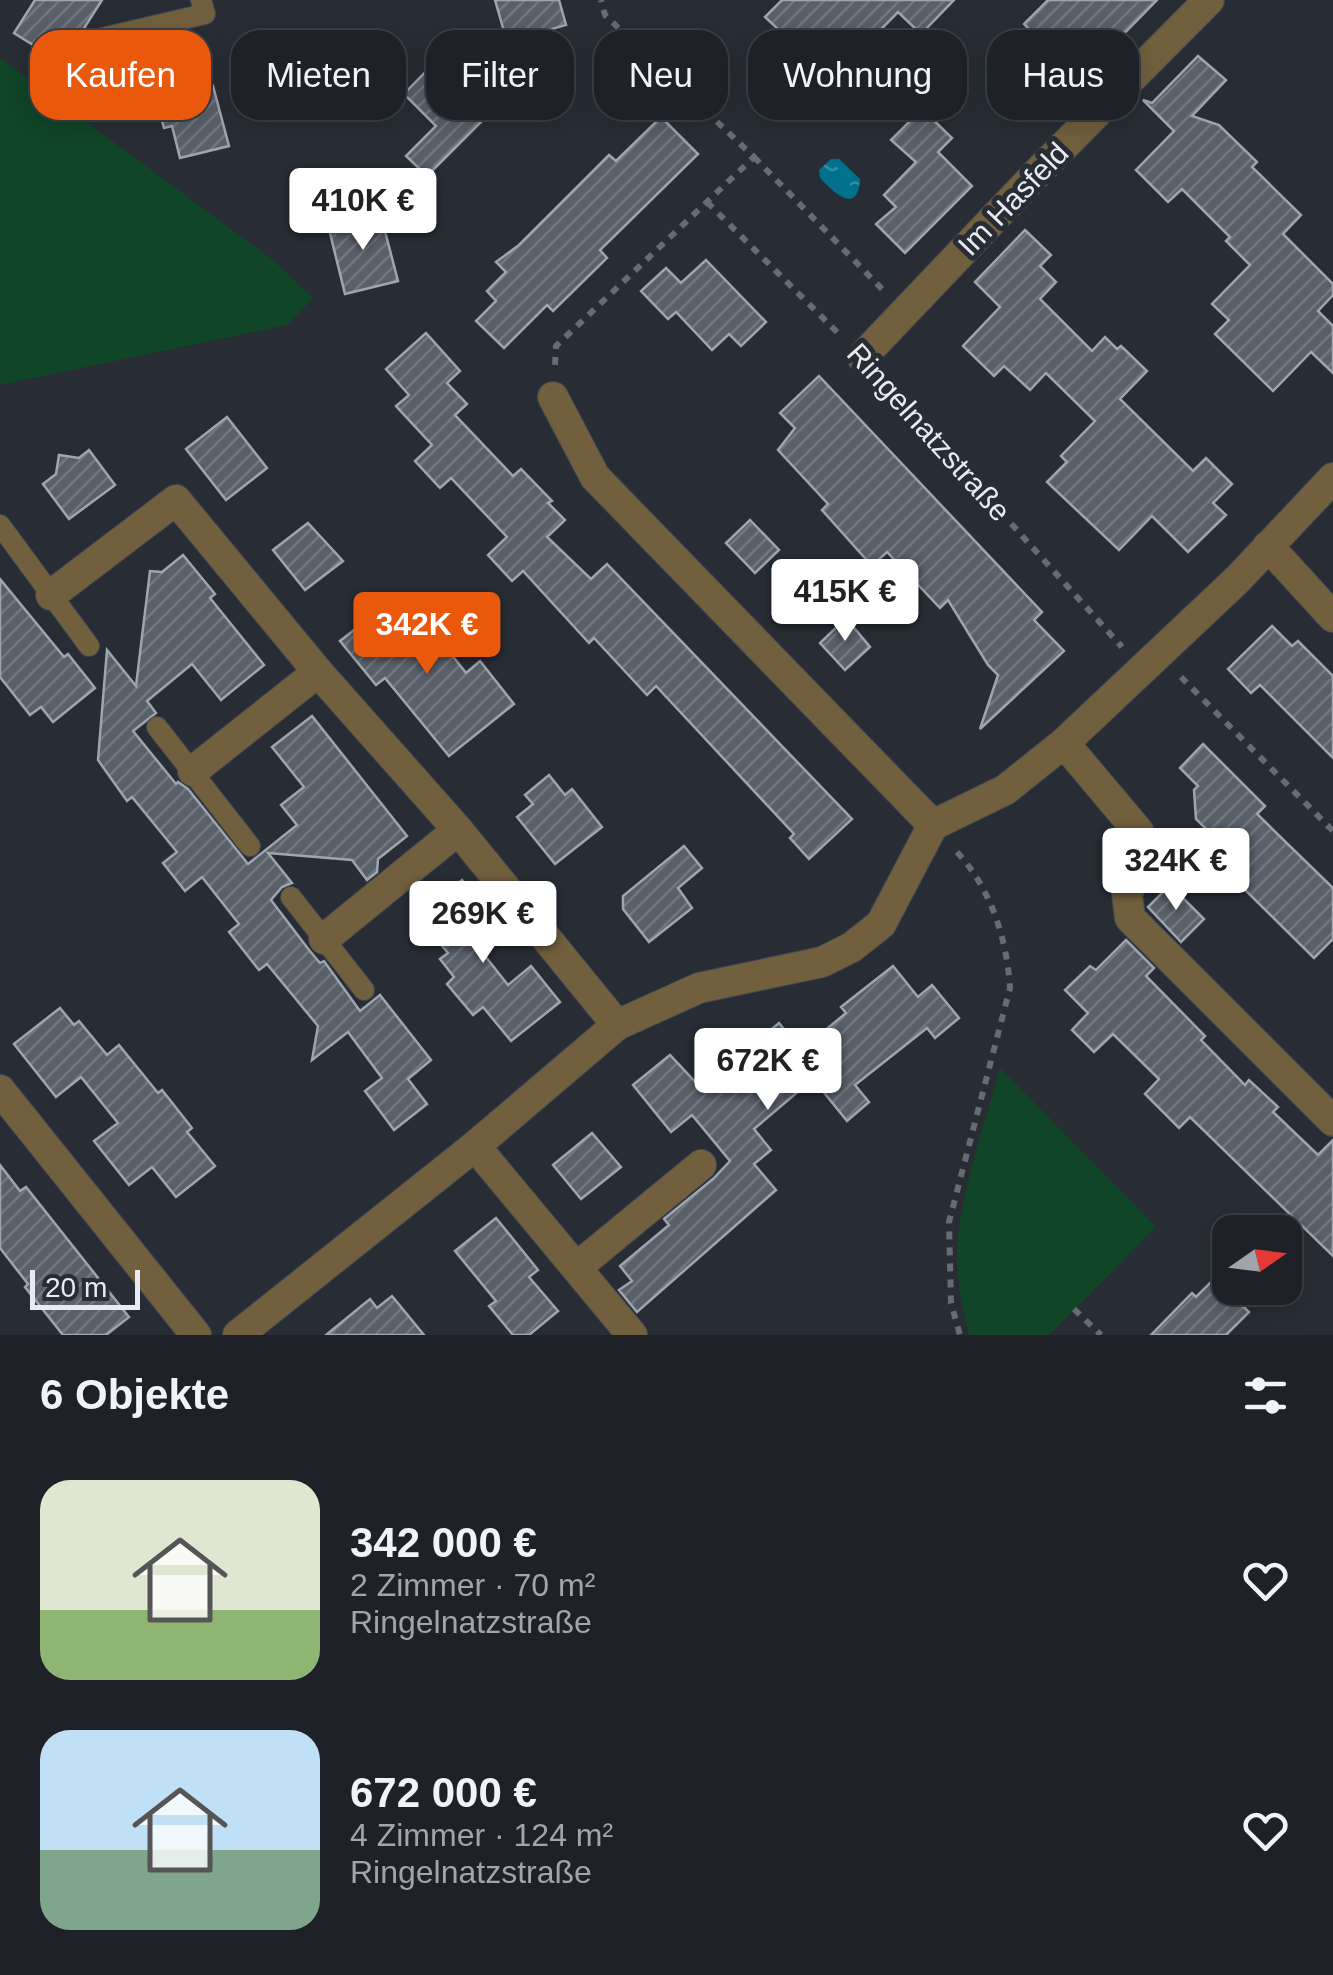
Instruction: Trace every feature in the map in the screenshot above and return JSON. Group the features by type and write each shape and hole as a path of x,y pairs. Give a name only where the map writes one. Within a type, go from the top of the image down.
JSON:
{"street":[{"name":"Im Hasfeld","path":"862,358 1209,0"},
{"path":"553,397 594,477 932,825"},
{"path":"238,1335 475,1146 618,1025 699,988 822,962 852,947 881,924 932,825 1005,790 1064,743 1238,579 1333,478"},
{"path":"51,594 176,500 318,672 458,830 618,1025"},
{"path":"1268,546 1333,618"},
{"path":"193,771 318,672"},
{"path":"1064,743 1139,832 1141,864 1127,894 1130,918 1333,1121"},
{"path":"324,940 458,830"},
{"path":"0,1090 196,1335"},
{"path":"475,1146 632,1335"},
{"path":"576,1266 702,1166"}],"lane":[{"path":"136,30 204,14 201,0"},
{"path":"0,525 89,646"},
{"path":"157,728 250,846"},
{"path":"291,897 364,990"}],"path":[{"path":"602,0 606,15 754,157 904,313"},
{"path":"553,397 556,346 754,157"},
{"name":"Ringelnatzstraße","path":"707,202 862,358 1142,670"},
{"path":"1174,670 1333,831"},
{"path":"932,825 972,868 998,922 1008,956 1010,988 949,1222 951,1303 960,1335"},
{"path":"1074,1308 1102,1335"}],"green space":[{"path":"0,58 30,80 30,120 84,120 273,260 313,298 287,325 0,385"},
{"path":"1000,1068 1156,1227 1049,1335 969,1335 961,1297 957,1258 962,1212"}],"water":[{"path":"831,159 839,159 860,179 855,196 850,199 820,178 819,170"}],"building":[{"path":"35,0 102,0 83,30 30,30 30,43 14,33"},
{"path":"495,0 559,0 566,25 549,30 504,30"},
{"path":"782,0 954,0 925,30 917,30 898,12 880,30 777,30 765,17"},
{"path":"1048,0 1157,0 1128,30 1028,30 1024,24"},
{"path":"1198,56 1226,80 1192,116 1219,125 1257,162 1252,167 1301,215 1283,234 1333,284 1333,295 1318,311 1333,326 1333,373 1311,352 1273,391 1215,334 1229,320 1212,304 1250,265 1226,241 1230,237 1182,189 1168,202 1136,170 1174,131 1143,100 1152,103"},
{"path":"426,71 426,116 406,96"},
{"path":"213,86 229,146 180,158 172,126 164,128 162,120 211,120"},
{"path":"430,120 483,120 427,176 406,156 436,126"},
{"path":"658,120 664,120 698,154 600,250 607,258 553,311 547,305 504,348 476,321 496,301 487,291 506,272 496,262 519,245 609,155 616,161"},
{"path":"911,120 933,120 952,138 938,152 972,186 905,253 876,224 896,207 884,195 916,162 891,140"},
{"path":"380,212 398,281 345,294 328,225"},
{"path":"1025,230 1051,255 1040,266 1056,282 1040,299 1092,351 1105,337 1117,349 1121,346 1147,371 1120,399 1193,471 1206,458 1232,484 1213,503 1226,515 1188,552 1152,516 1119,550 1047,482 1067,462 1061,456 1095,421 1046,373 1030,390 1004,366 994,376 963,346 1000,307 975,282"},
{"path":"706,260 766,322 741,346 729,334 712,350 676,312 668,319 641,291 666,268 681,283"},
{"path":"426,333 460,371 447,383 467,404 455,415 513,476 521,469 565,520 547,537 591,579 607,564 852,819 809,859 790,838 794,834 656,686 647,695 594,638 589,643 523,571 512,581 488,555 507,537 451,478 440,488 415,461 432,445 396,406 409,395 386,369"},
{"path":"819,376 1042,612 1034,620 1064,651 980,729 998,675 948,600 940,608 887,552 872,566 822,510 828,504 778,450 795,428 780,413"},
{"path":"227,417 267,468 226,500 186,449"},
{"path":"89,450 115,485 69,519 43,484 56,474 59,455 79,458"},
{"path":"750,520 779,550 755,573 726,543"},
{"path":"308,523 343,561 305,590 273,550"},
{"path":"183,555 215,594 210,598 264,665 221,700 192,664 147,701 156,713 133,731 176,784 188,789 248,864 297,825 281,805 304,787 272,747 312,716 407,836 378,859 377,872 367,880 352,860 268,853 292,883 282,887 271,900 309,950 320,963 324,961 360,1011 380,995 431,1060 408,1079 427,1104 394,1130 365,1091 382,1078 348,1032 312,1060 318,1026 267,964 259,970 229,932 239,924 202,877 185,891 163,863 177,852 132,797 127,801 98,760 107,650 136,686 150,571 162,572"},
{"path":"0,579 64,657 68,654 95,688 53,722 41,707 30,715 0,677"},
{"path":"394,599 424,638 433,631 466,673 480,661 514,704 449,756 385,678 376,685 340,641"},
{"path":"846,618 870,647 845,670 820,643"},
{"path":"1272,626 1292,646 1298,641 1333,676 1333,758 1260,685 1251,693 1228,669"},
{"path":"1203,744 1265,806 1257,814 1333,888 1333,939 1314,958 1226,871 1237,860 1196,819 1194,790 1198,786 1180,768"},
{"path":"549,775 565,795 572,789 602,827 555,864 517,817 533,804 525,795"},
{"path":"684,846 702,868 678,888 692,908 649,942 623,909 623,896"},
{"path":"462,880 493,918 470,937 508,985 531,966 560,1002 511,1041 483,1007 473,1015 447,984 454,977 440,959 448,953 417,916"},
{"path":"1170,885 1204,919 1181,942 1148,907"},
{"path":"1126,940 1154,968 1146,976 1205,1036 1201,1040 1245,1085 1249,1080 1278,1107 1273,1112 1318,1155 1333,1140 1333,1256 1302,1226 1302,1215 1291,1215 1190,1117 1179,1128 1145,1094 1159,1079 1113,1034 1094,1052 1072,1030 1088,1013 1065,990 1090,966 1096,970"},
{"path":"893,966 918,997 932,985 959,1018 935,1038 927,1028 855,1085 869,1102 847,1121 813,1079 754,1129 771,1150 754,1164 776,1190 637,1312 619,1290 632,1281 620,1266 669,1225 664,1219 730,1161 692,1115 671,1132 633,1085 670,1055 701,1088 779,1023 801,1050 846,1013 841,1007"},
{"path":"60,1008 74,1025 79,1021 107,1055 119,1045 192,1128 187,1132 215,1166 176,1197 152,1167 129,1185 94,1141 118,1123 81,1077 56,1097 14,1044"},
{"path":"592,1133 621,1167 581,1199 553,1165"},
{"path":"0,1165 20,1191 26,1187 129,1317 106,1335 63,1335 0,1248"},
{"path":"496,1218 538,1270 529,1277 558,1311 529,1335 513,1335 489,1306 496,1301 455,1251"},
{"path":"1212,1281 1212,1305 1242,1305 1249,1312 1226,1335 1151,1335 1192,1293 1196,1297"},
{"path":"392,1296 424,1335 326,1335 370,1299 377,1308"}]}
